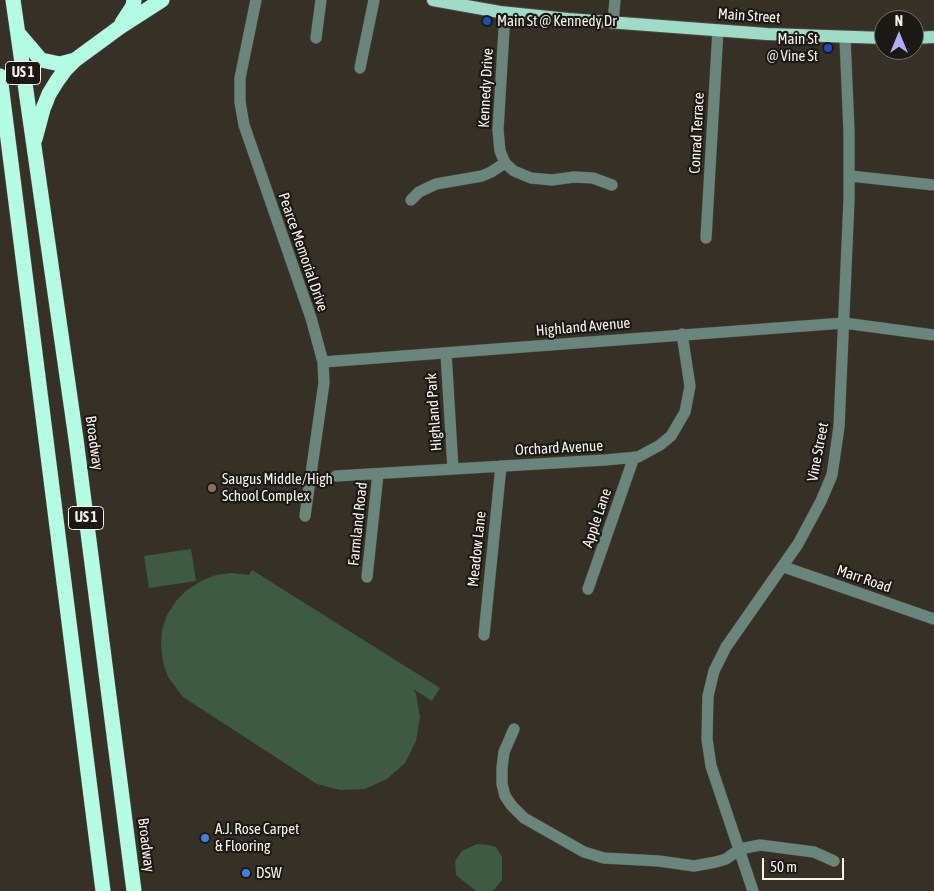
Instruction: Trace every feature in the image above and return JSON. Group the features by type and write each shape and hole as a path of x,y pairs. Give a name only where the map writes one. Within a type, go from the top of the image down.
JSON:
{"highway":[{"name":"Broadway","path":"13,0 76,439 134,891"},
{"path":"120,27 133,6 134,0"},
{"path":"33,146 43,109 56,81 75,60 120,27 162,0"},
{"path":"17,31 41,60 60,64 75,60"},
{"name":"US 1","path":"0,76 103,891"},
{"path":"0,125 11,157"}],"main road":[{"name":"Main Street","path":"433,0 505,13 718,30 874,38"}],"street":[{"name":"Pearce Memorial Drive","path":"256,0 240,78 240,102 244,125 311,318 323,362 324,384 305,516"},
{"path":"316,38 322,0"},
{"path":"360,68 374,0"},
{"path":"613,22 615,0"},
{"name":"Kennedy Drive","path":"505,13 498,130 500,151 505,163"},
{"name":"Conrad Terrace","path":"706,238 718,30"},
{"name":"Vine Street","path":"753,891 711,766 706,739 708,696 714,671 726,647 784,567 813,518 832,475 839,428 850,176 845,38"},
{"path":"411,200 426,188 436,184 482,176 505,163 514,171 532,178 552,180 574,177 593,178 612,185"},
{"path":"850,176 934,186"},
{"name":"Highland Avenue","path":"323,362 844,323 934,335"},
{"name":"Orchard Avenue","path":"336,476 634,457 648,452 671,436 685,412 690,386 682,334"},
{"name":"Highland Park","path":"446,353 453,469"},
{"name":"Apple Lane","path":"588,589 634,457"},
{"name":"Meadow Lane","path":"484,635 501,466"},
{"name":"Farmland Road","path":"367,577 378,474"},
{"name":"Marr Road","path":"784,567 934,619"},
{"path":"514,729 504,752 502,784 505,796 524,818 584,852 604,858 659,861 694,866 726,859 740,849 760,845 814,852 834,861"}],"green space":[{"path":"191,549 196,581 149,588 144,556"},
{"path":"252,570 440,688 432,701 413,689 416,694 420,717 416,741 405,763 387,779 365,789 340,790 317,784 183,697 168,677 163,662 162,630 167,615 176,601 187,590 201,581 216,575 232,573 249,575"},
{"path":"477,844 496,847 502,857 502,880 493,891 476,891 456,875 455,861 462,851"}],"place":[{"name":"Main St @ Kennedy Dr","path":"487,21"},
{"name":"Main St @ Vine St","path":"828,48"},
{"name":"Saugus Middle/High School Complex","path":"212,488"},
{"name":"A.J. Rose Carpet & Flooring","path":"205,838"},
{"name":"DSW","path":"246,873"}]}
